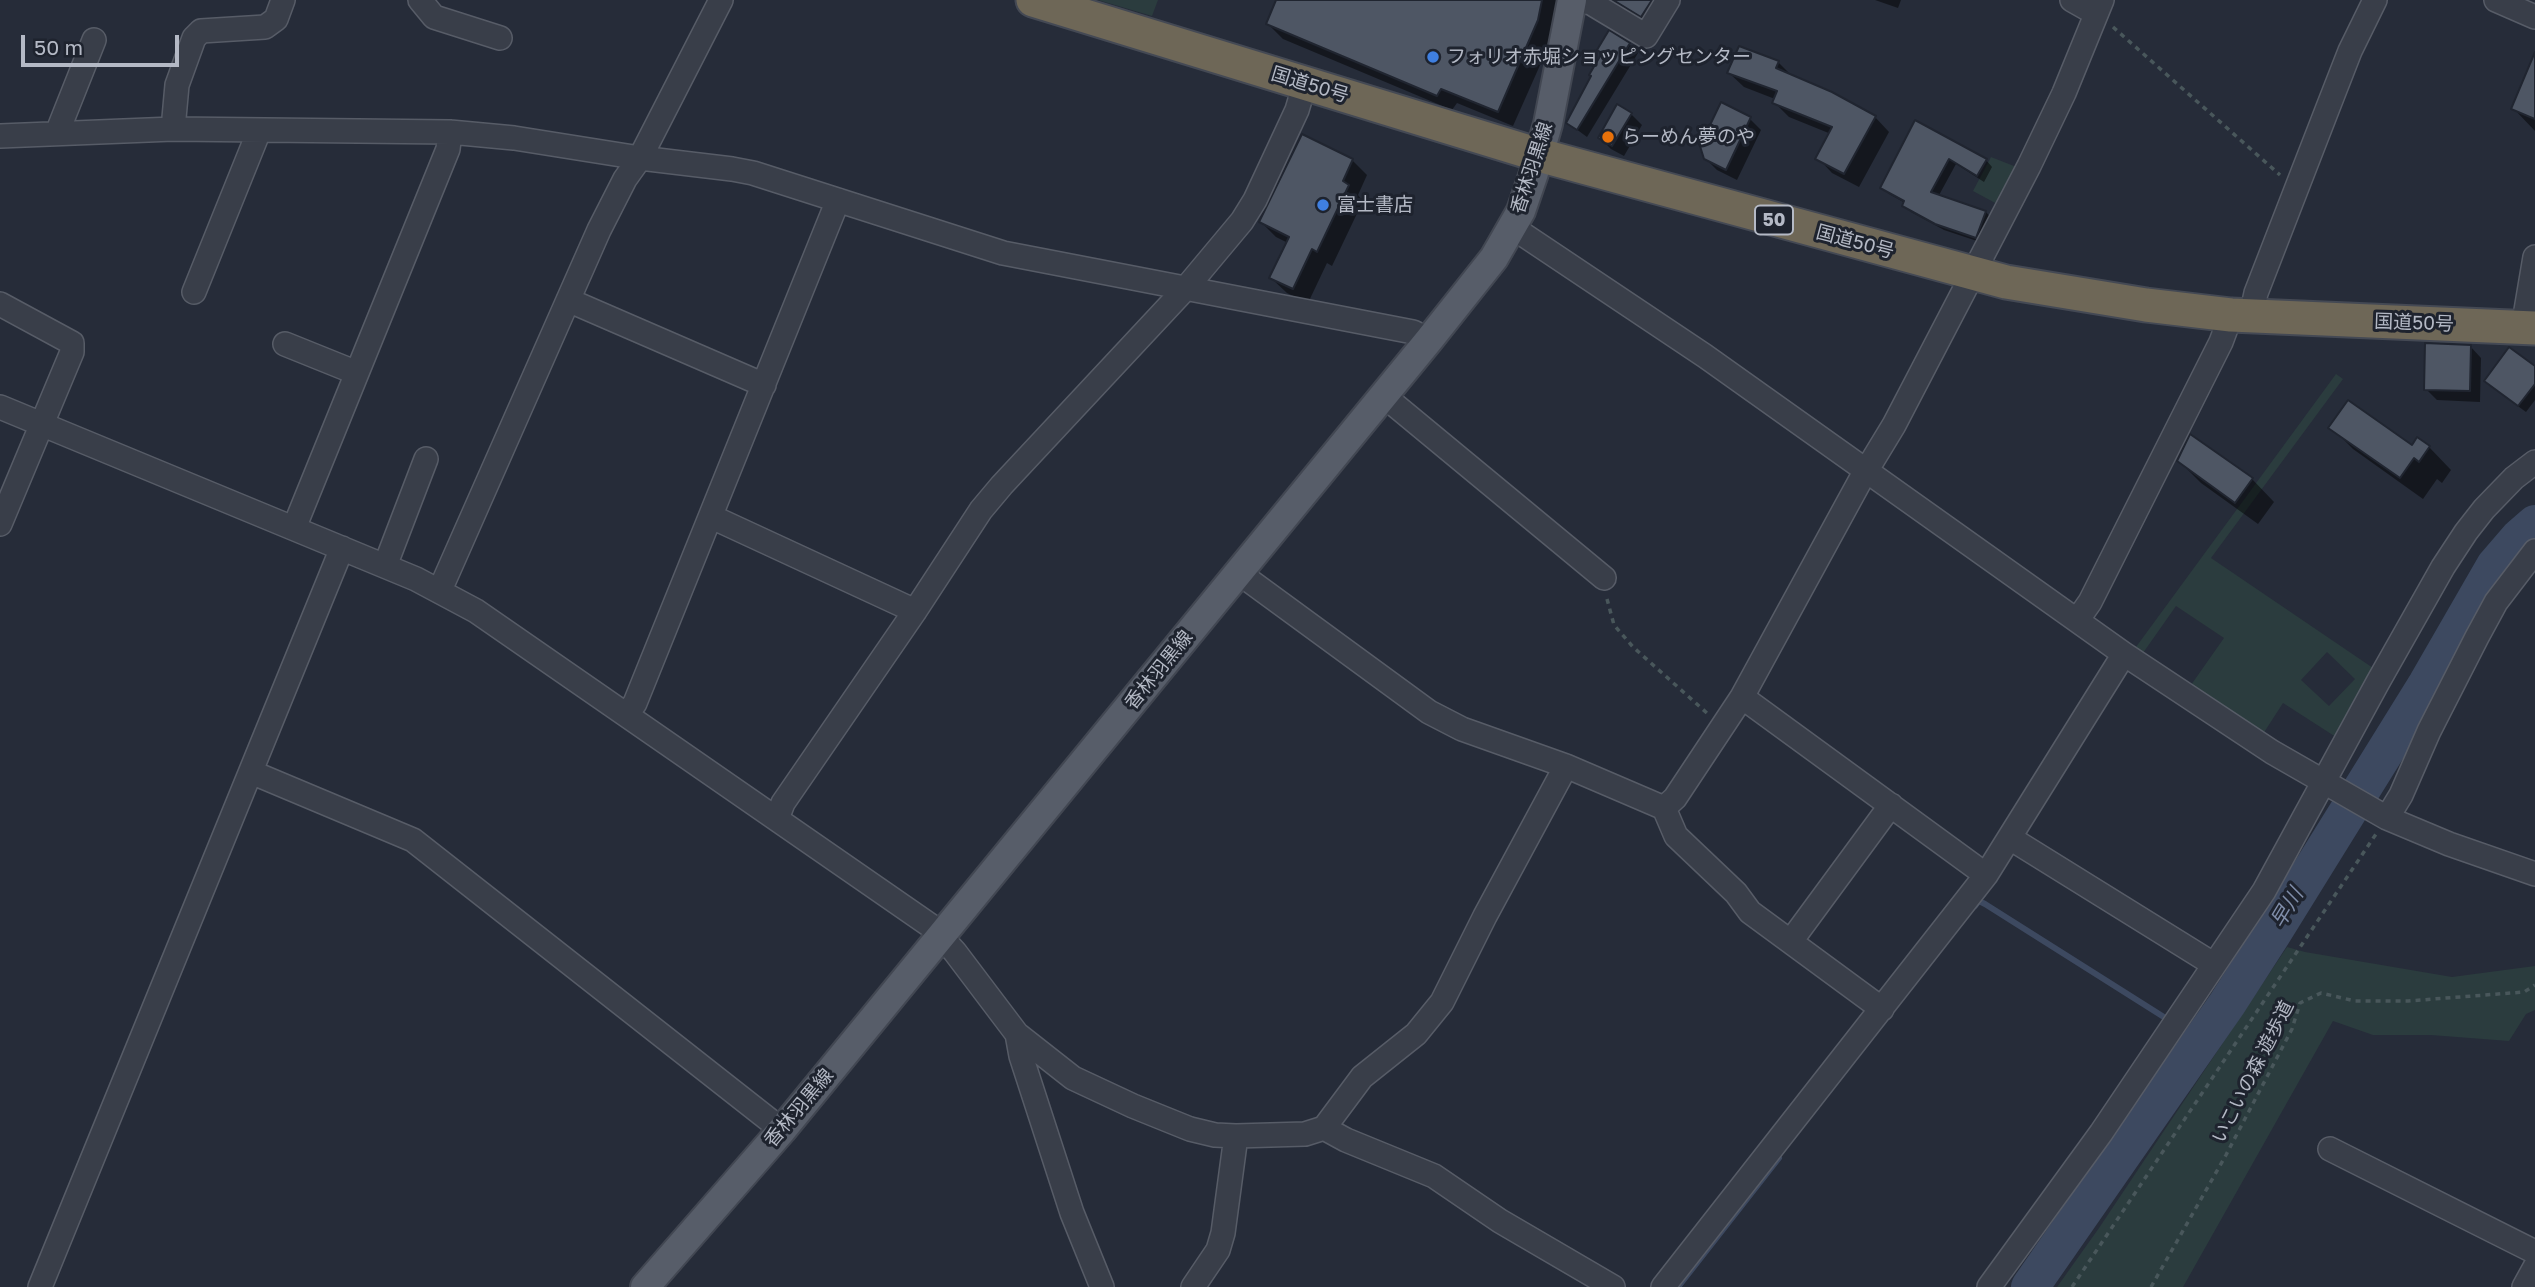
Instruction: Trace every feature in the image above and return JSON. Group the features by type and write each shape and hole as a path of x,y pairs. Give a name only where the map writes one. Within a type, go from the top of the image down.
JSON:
{"highway":[{"name":"国道50号","path":"1043,1 1539,155 1971,274 2049,291 2241,315 2529,328"}],"main road":[{"name":"香林羽黒線","path":"653,1284 1239,573 1494,258 1513,227 1539,155 1548,124 1572,0"}],"street":[{"path":"173,129 177,85 194,38 201,31 265,27 276,19 283,0"},
{"path":"420,0 434,17 500,38"},
{"path":"440,590 609,210 625,179 640,158 721,0"},
{"path":"1578,0 1591,3 1646,36 1668,0"},
{"path":"1664,808 1675,798 1742,697 1894,425 2029,166 2100,11 2072,0"},
{"path":"2078,620 2090,602 2228,327 2241,315 2256,293 2350,51 2375,0"},
{"path":"2496,0 2535,17"},
{"path":"57,133 94,40"},
{"path":"777,819 783,803 981,510 1185,288 1242,221 1255,200 1297,110 1305,83"},
{"path":"0,136 173,129 450,132 514,138 753,173 1003,253 1413,332 1429,340"},
{"path":"194,292 259,131"},
{"path":"294,528 448,149 450,132"},
{"path":"627,714 635,704 712,517 838,200"},
{"path":"1513,227 1704,356 2124,654 2272,752 2383,815 2449,844 2535,874"},
{"path":"2529,328 2535,257"},
{"path":"568,300 764,385"},
{"path":"0,304 72,344 72,352 0,524"},
{"path":"285,344 357,373"},
{"path":"1384,396 1604,578"},
{"path":"0,407 385,566 440,590 476,611 931,926 941,935 1017,1034 1073,1077 1107,1095 1190,1129 1236,1136 1305,1134 1324,1128 1362,1077 1416,1034 1435,1012 1566,766"},
{"path":"385,566 426,459"},
{"path":"1989,1287 2101,1133 2264,891 2328,784 2443,567 2466,532 2484,509 2535,462"},
{"path":"712,517 915,611"},
{"path":"40,1287 342,548"},
{"path":"2383,815 2401,795 2429,731 2496,602 2532,563"},
{"path":"1239,573 1429,712 1462,729 1566,766 1664,808 1676,836 1736,893 1750,912 1882,1009"},
{"path":"1664,1287 1986,875 2124,654"},
{"path":"1742,697 1986,875"},
{"path":"250,772 413,839 782,1130"},
{"path":"1791,941 1891,805"},
{"path":"2010,838 2214,964"},
{"path":"1017,1034 1021,1056 1072,1213 1102,1287"},
{"path":"1324,1128 1346,1140 1434,1176 1500,1221 1614,1287"},
{"path":"1193,1287 1218,1250 1223,1233 1236,1136"},
{"path":"2330,1149 2535,1252"},
{"path":"2524,1287 2535,1267"}],"path":[{"path":"2100,11 2290,183"},
{"path":"1604,578 1614,625 1658,671 1723,726"},
{"path":"2072,1287 2383,815"},
{"name":"いこいの森 遊歩道","path":"2151,1287 2268,1075 2292,1029 2300,1003 2321,993 2354,1001 2408,1001 2524,992 2535,985"}],"shaded area":[{"path":"1098,0 1158,0 1152,16"},
{"path":"1991,157 2019,168 1999,205 1973,191"},
{"path":"2336,374 2343,379 2211,558 2376,670 2339,739 2283,703 2263,734 2191,685 2224,638 2176,606 2143,653 2136,647","holes":["2327,652 2355,679 2329,706 2301,680"]},
{"path":"2287,947 2452,977 2535,966 2535,1010 2526,1014 2509,1041 2431,1035 2373,1035 2333,1021 2183,1287 2057,1287 2099,1228"}],"building":[{"name":"フォリオ赤堀ショッピングセンター","path":"1276,0 1542,0 1538,20 1498,112 1441,89 1437,96 1266,24"},
{"path":"1613,0 1652,0 1641,17"},
{"path":"1609,30 1630,43 1577,130 1566,123 1602,53 1597,50"},
{"path":"1739,46 1779,61 1776,68 1832,92 1876,116 1844,174 1815,159 1832,127 1772,103 1777,91 1727,73"},
{"path":"2535,52 2535,119 2511,109"},
{"path":"1721,102 1751,117 1726,170 1704,159 1700,146"},
{"path":"1617,104 1632,113 1612,146 1598,138"},
{"path":"1915,120 1987,159 1977,176 1949,159 1931,192 1986,211 1976,238 1935,224 1902,206 1904,201 1880,188"},
{"path":"1302,134 1353,159 1343,181 1349,185 1317,252 1312,249 1293,289 1269,278 1289,237 1259,222"},
{"path":"2425,343 2471,345 2470,391 2424,390"},
{"path":"2509,347 2535,366 2535,384 2518,406 2484,381"},
{"path":"2348,400 2412,445 2417,437 2430,446 2419,462 2414,458 2400,478 2328,428"},
{"path":"2190,434 2253,478 2235,503 2177,461"}],"waterway":[{"name":"早川","path":"2030,1287 2227,1004 2427,684 2495,566 2535,524"},
{"path":"1975,906 1979,901 1985,904 2167,1019"},
{"path":"2216,998 2227,1004"},
{"path":"1678,1287 1779,1158"}],"place":[{"name":"フォリオ赤堀ショッピングセンター","path":"1433,57"},
{"name":"らーめん夢のや","path":"1608,137"},
{"name":"富士書店","path":"1323,205"}]}
